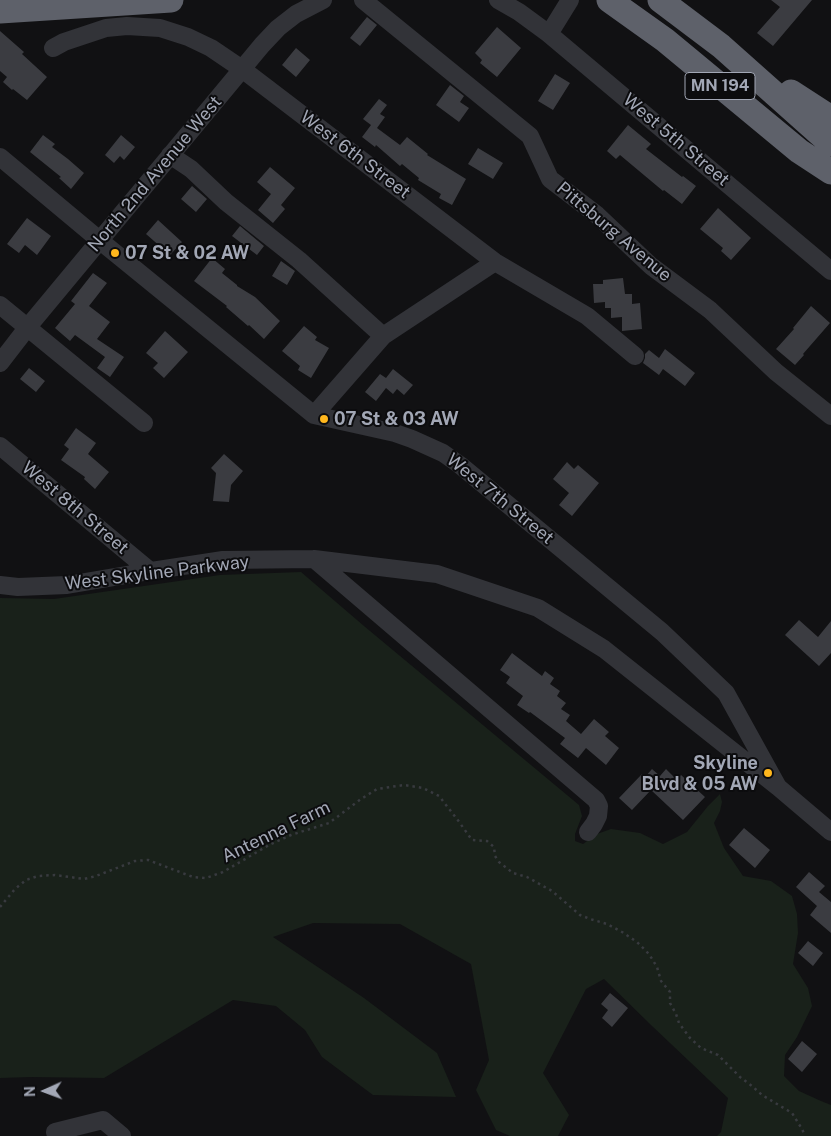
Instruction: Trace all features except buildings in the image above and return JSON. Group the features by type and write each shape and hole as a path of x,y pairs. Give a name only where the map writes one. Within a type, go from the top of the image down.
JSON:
{"highway":[{"path":"0,10 171,0"},
{"name":"MN 194","path":"609,0 665,40 800,151 829,170"},
{"name":"MN 194","path":"660,0 721,46 831,144"},
{"path":"721,46 831,118"}],"street":[{"name":"North 2nd Avenue West","path":"0,363 262,45 278,28 296,14 323,0"},
{"name":"Pittsburg Avenue","path":"363,0 530,136 550,179 596,215 651,266 710,310 776,372 831,416"},
{"name":"West 5th Street","path":"498,0 519,12 549,34 831,271"},
{"path":"549,34 570,0"},
{"name":"West 6th Street","path":"53,48 64,42 106,28 127,26 160,28 188,37 211,48 242,68 495,262 586,316 635,356"},
{"path":"170,155 191,169 226,202 298,260 383,336"},
{"name":"West 7th Street","path":"0,157 314,415 412,438 443,453 460,465 662,632 726,693 778,787"},
{"path":"314,415 383,336 495,262"},
{"path":"0,305 144,423"},
{"name":"West 8th Street","path":"0,446 150,571"},
{"path":"314,559 596,800 598,816 588,832"},
{"name":"West Skyline Parkway","path":"0,585 67,585 224,560 314,559 437,574 538,608 604,649 778,787 831,832"},
{"path":"55,1132 103,1120 122,1136"}],"path":[{"name":"Antenna Farm","path":"0,907 15,889 26,880 38,876 56,875 84,879 135,861 148,860 193,878 206,878 223,872 269,845 291,835 329,823 360,799 377,790 404,785 423,788 439,796 472,840 487,841 494,847 495,856 499,862 513,873 527,877 552,891 580,915 607,924 636,942 649,954 657,968 661,981 670,992 670,1003 679,1023 690,1038 700,1048 718,1056 762,1095 792,1112 805,1136"}],"shaded area":[{"path":"301,572 579,805 582,816 575,834 575,841 583,844 597,834 611,829 640,833 663,844 687,832 720,794 722,802 714,823 724,848 743,876 771,881 792,896 797,914 798,933 793,964 808,988 812,1006 797,1037 785,1055 784,1076 799,1091 831,1105 831,1136 717,1136 721,1132 728,1098 604,979 586,989 543,1073 569,1115 558,1136 510,1136 496,1130 476,1090 489,1060 471,964 400,924 313,923 273,937 364,998 437,1053 456,1097 373,1095 322,1057 305,1030 276,1006 233,1000 104,1078 0,1078 0,598 54,599 220,575"}],"place":[{"name":"07 St & 02 AW","path":"115,253"},
{"name":"07 St & 03 AW","path":"324,419"},
{"name":"Skyline Blvd & 05 AW","path":"768,773"}]}
